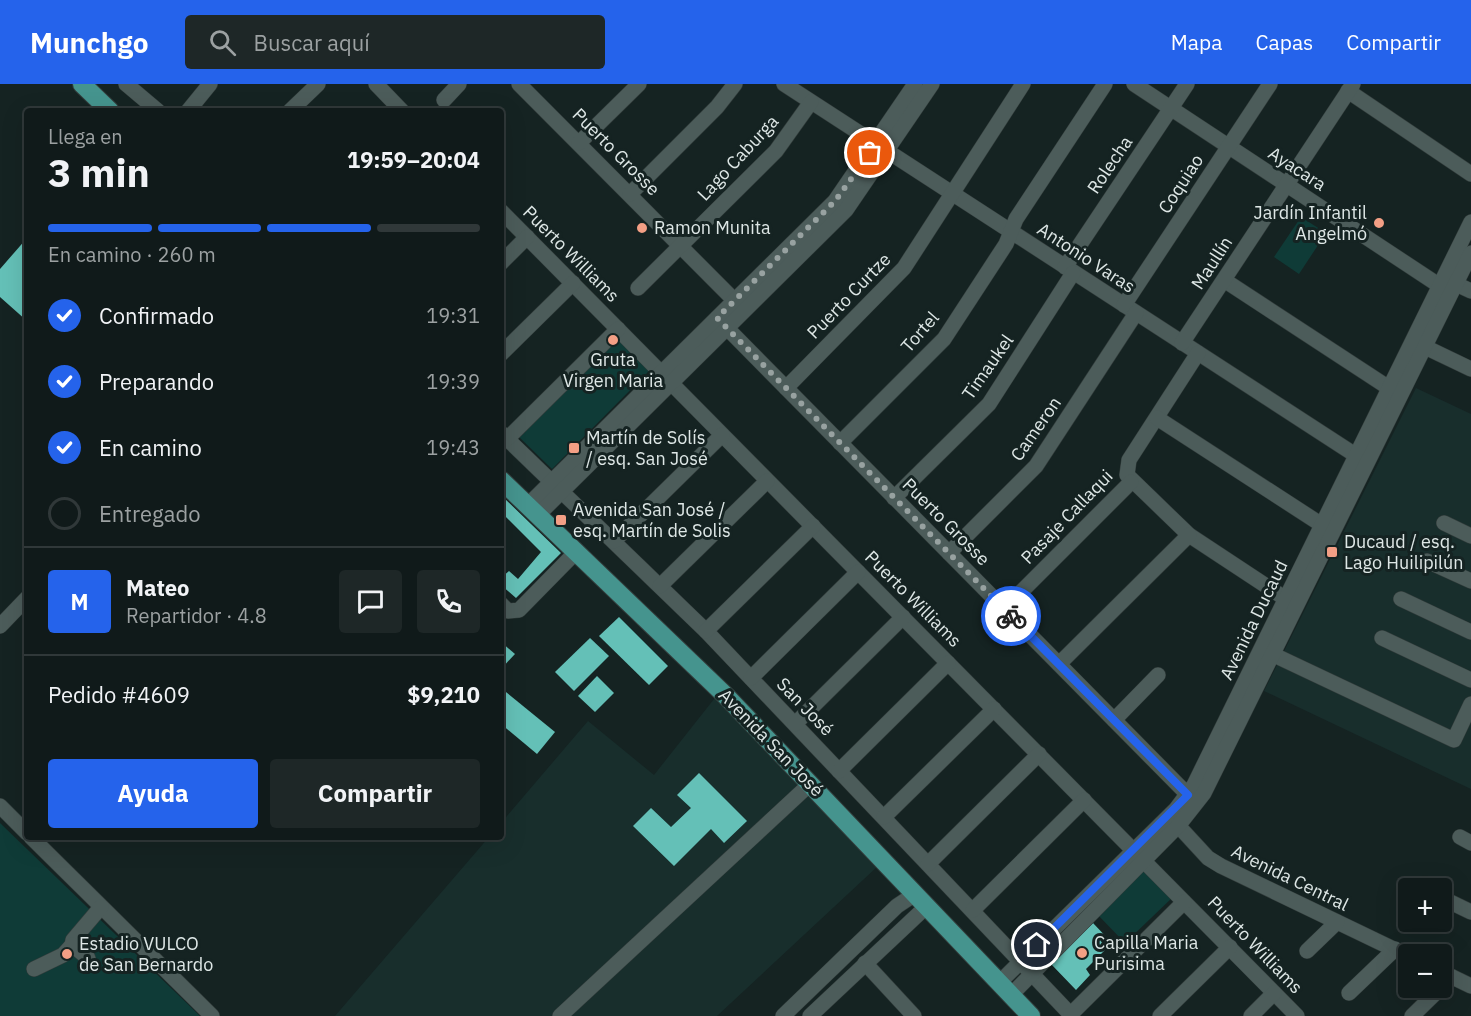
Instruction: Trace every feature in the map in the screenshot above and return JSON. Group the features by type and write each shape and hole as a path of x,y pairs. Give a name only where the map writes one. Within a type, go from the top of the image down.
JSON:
{"main road":[{"path":"74,84 87,89 107,108"},
{"name":"Avenida San José","path":"504,483 703,673 1031,1016"}],"street":[{"path":"126,84 154,108"},
{"path":"190,108 210,84"},
{"path":"293,108 318,84"},
{"path":"376,84 392,108"},
{"path":"444,100 459,84"},
{"name":"Puerto Grosse","path":"519,84 735,301"},
{"path":"579,143 639,84"},
{"path":"630,194 717,107 735,84"},
{"name":"Antonio Varas","path":"784,84 1362,459"},
{"path":"533,510 722,323 846,210 915,84"},
{"path":"722,323 735,301 835,201 882,148 933,84"},
{"name":"Puerto Curtze","path":"786,388 896,278 1023,84"},
{"name":"Tortel","path":"840,443 944,339 1006,244 1016,219 1105,84"},
{"name":"Ayacara","path":"1134,84 1440,286"},
{"name":"Rolecha","path":"1069,270 1187,84"},
{"name":"Coquiao","path":"1130,309 1270,84"},
{"path":"1351,88 1471,174"},
{"name":"Maullín","path":"1182,343 1351,88"},
{"name":"Lago Caburga","path":"638,288 776,152 811,102"},
{"name":"Puerto Williams","path":"504,214 1297,1016"},
{"name":"Avenida Ducaud","path":"1005,989 1174,821 1221,763 1274,655 1362,459 1389,388 1471,222"},
{"path":"504,260 527,237"},
{"name":"Avenida Ducaud","path":"1192,799 1322,525 1425,347 1471,253"},
{"name":"Timaukel","path":"894,498 988,404 1069,270"},
{"path":"1224,280 1389,388"},
{"path":"504,351 573,284"},
{"path":"1456,284 1471,291"},
{"name":"Cameron","path":"949,553 1036,466 1130,309"},
{"name":"Puerto Grosse","path":"722,323 1192,799"},
{"path":"504,436 618,329"},
{"path":"1425,347 1471,369"},
{"name":"Pasaje Callaqui","path":"1004,609 1131,482 1126,472 1127,464 1198,353"},
{"path":"1157,418 1322,525"},
{"path":"614,542 722,435"},
{"name":"San José","path":"504,436 706,632 1072,1015"},
{"path":"660,586 768,481"},
{"path":"1131,482 1189,535 1286,599"},
{"path":"1444,523 1471,536"},
{"path":"706,632 813,526"},
{"path":"1059,664 1189,535"},
{"path":"504,607 508,611 519,610 577,551"},
{"path":"1427,561 1471,581"},
{"path":"751,678 858,572"},
{"path":"1401,599 1471,632"},
{"path":"0,626 24,601"},
{"path":"795,724 903,617"},
{"path":"1382,638 1471,680"},
{"path":"1274,655 1454,740 1471,704"},
{"path":"839,771 948,663"},
{"path":"1114,720 1158,675"},
{"path":"884,817 994,709"},
{"path":"928,864 1039,754"},
{"path":"560,1016 810,784"},
{"path":"973,910 1084,800"},
{"path":"0,806 24,830"},
{"name":"Avenida Central","path":"1174,821 1213,862 1398,950"},
{"path":"34,840 212,1016"},
{"path":"813,1015 865,963 921,900"},
{"path":"783,1016 897,906 921,900"},
{"path":"1072,1015 1184,902"},
{"path":"1452,902 1471,912"},
{"path":"34,969 63,955 101,907"},
{"path":"1307,951 1337,922"},
{"path":"72,945 88,958"},
{"path":"1160,1016 1230,947"},
{"path":"1349,993 1398,955"},
{"path":"865,963 914,1016"},
{"path":"1452,976 1471,986"},
{"path":"1251,1016 1274,993"},
{"path":"1412,1016 1427,998"}],"shaded area":[{"path":"1416,388 1471,414 1471,789 1264,691"},
{"path":"718,694 878,866 717,1016 335,1016 486,840 504,840 504,819 588,721 654,775"}],"green space":[{"path":"1301,217 1326,233 1299,274 1274,257"},
{"path":"616,336 650,370 552,469 517,435"},
{"name":"Estadio VULCO de San Bernardo","path":"0,823 200,1016 0,1016"},
{"path":"1147,866 1175,895 1125,943 1097,914"}],"building":[{"path":"24,241 24,318 0,297 0,269"},
{"path":"504,498 561,553 516,598 504,588 504,575 509,571 518,579 541,552 504,515"},
{"path":"619,617 668,666 649,685 599,636"},
{"path":"590,638 609,656 574,691 555,672"},
{"path":"504,645 515,654 504,666"},
{"path":"597,676 614,693 595,712 578,696"},
{"path":"504,690 555,732 537,754 504,726"},
{"path":"699,773 747,821 724,843 711,829 674,866 633,826 651,808 671,827 691,808 677,795"},
{"name":"Capilla Maria Purisima","path":"1093,923 1112,943 1086,969 1090,975 1076,990 1051,964"}],"way so far":[{"path":"870,153 835,201 717,318 1011,616"}],"place":[{"name":"Jardín Infantil Angelmó","path":"1379,223"},
{"name":"Ramon Munita","path":"642,228"},
{"name":"Gruta Virgen Maria","path":"613,340"},
{"name":"Martín de Solís / esq. San José","path":"574,448"},
{"name":"Avenida San José / esq. Martín de Solis","path":"561,520"},
{"name":"Ducaud / esq. Lago Huilipilún","path":"1332,552"},
{"name":"Capilla Maria Purisima","path":"1082,953"},
{"name":"Estadio VULCO de San Bernardo","path":"67,954"}],"route":[{"path":"1011,616 1188,795 1037,945"}]}
